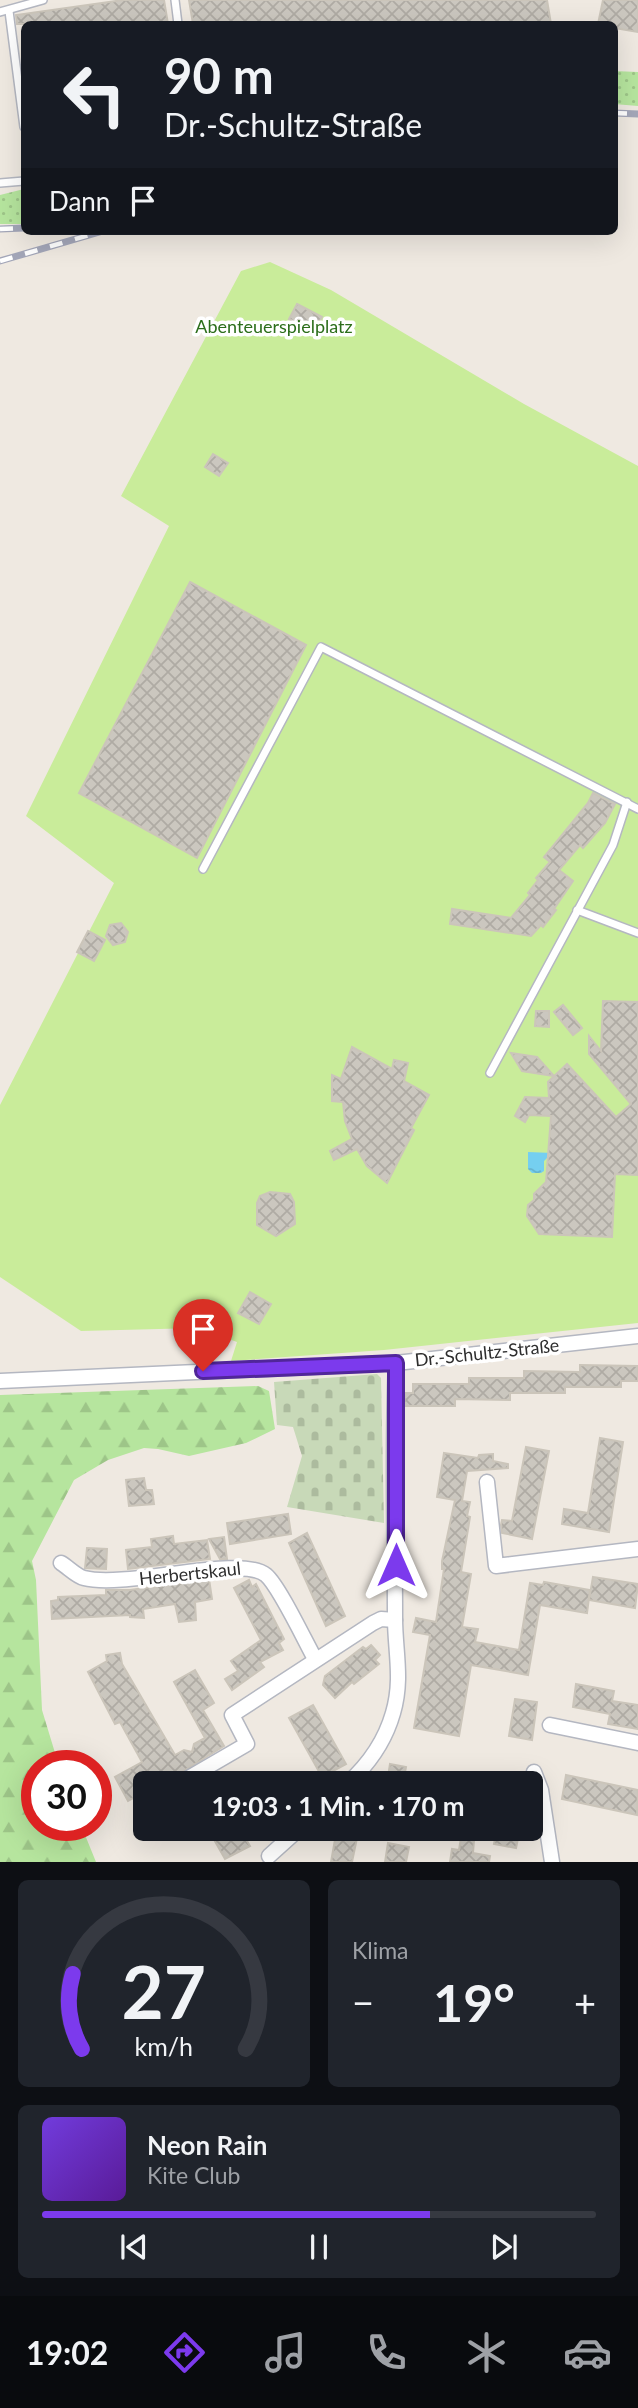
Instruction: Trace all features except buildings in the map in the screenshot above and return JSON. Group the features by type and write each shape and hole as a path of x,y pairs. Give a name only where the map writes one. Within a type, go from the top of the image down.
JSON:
{"street":[{"name":"Dr.-Schultz-Straße","path":"0,1381 396,1363 638,1336"},
{"path":"362,1771 382,1744 393,1711 399,1676 395,1620 396,1363"},
{"path":"487,1482 496,1566 638,1549"},
{"name":"Herbertskaul","path":"61,1563 83,1577 135,1580 236,1567 257,1570 271,1580 315,1659"},
{"path":"200,1771 247,1744 232,1715 373,1623 381,1619 395,1620"},
{"path":"550,1725 638,1743"},
{"path":"543,1803 552,1862"},
{"path":"270,1856 286,1841"}],"lane":[{"path":"0,12 43,0"},
{"path":"175,0 178,21"},
{"path":"9,11 21,104"},
{"path":"0,183 21,181"},
{"path":"203,869 321,647 638,809"},
{"path":"490,1073 613,845 627,802"},
{"path":"577,910 638,933"}],"green space":[{"path":"618,71 638,72 638,106 618,104"},
{"path":"21,190 21,224 0,224 0,195"},
{"name":"Abenteuerspielplatz","path":"270,262 331,290 524,404 638,466 638,1323 384,1350 231,1361 237,1342 198,1328 81,1331 0,1277 0,1105 114,883 26,816 169,526 121,496 241,271"},
{"path":"377,1374 381,1378 384,1523 287,1507 302,1456 293,1427 277,1425 274,1382"},
{"path":"258,1386 269,1391 275,1429 246,1443 189,1456 144,1448 108,1460 74,1480 32,1561 36,1580 42,1710 54,1750 21,1750 21,1841 87,1841 96,1862 0,1862 0,1395"}],"water":[{"path":"528,1152 553,1153 553,1158 544,1161 544,1171 532,1173 528,1169"}],"railway":[{"path":"618,113 638,114"},
{"path":"0,229 21,228"},
{"path":"0,261 89,235"}],"route":[{"path":"203,1371 396,1363 396,1565"}]}
